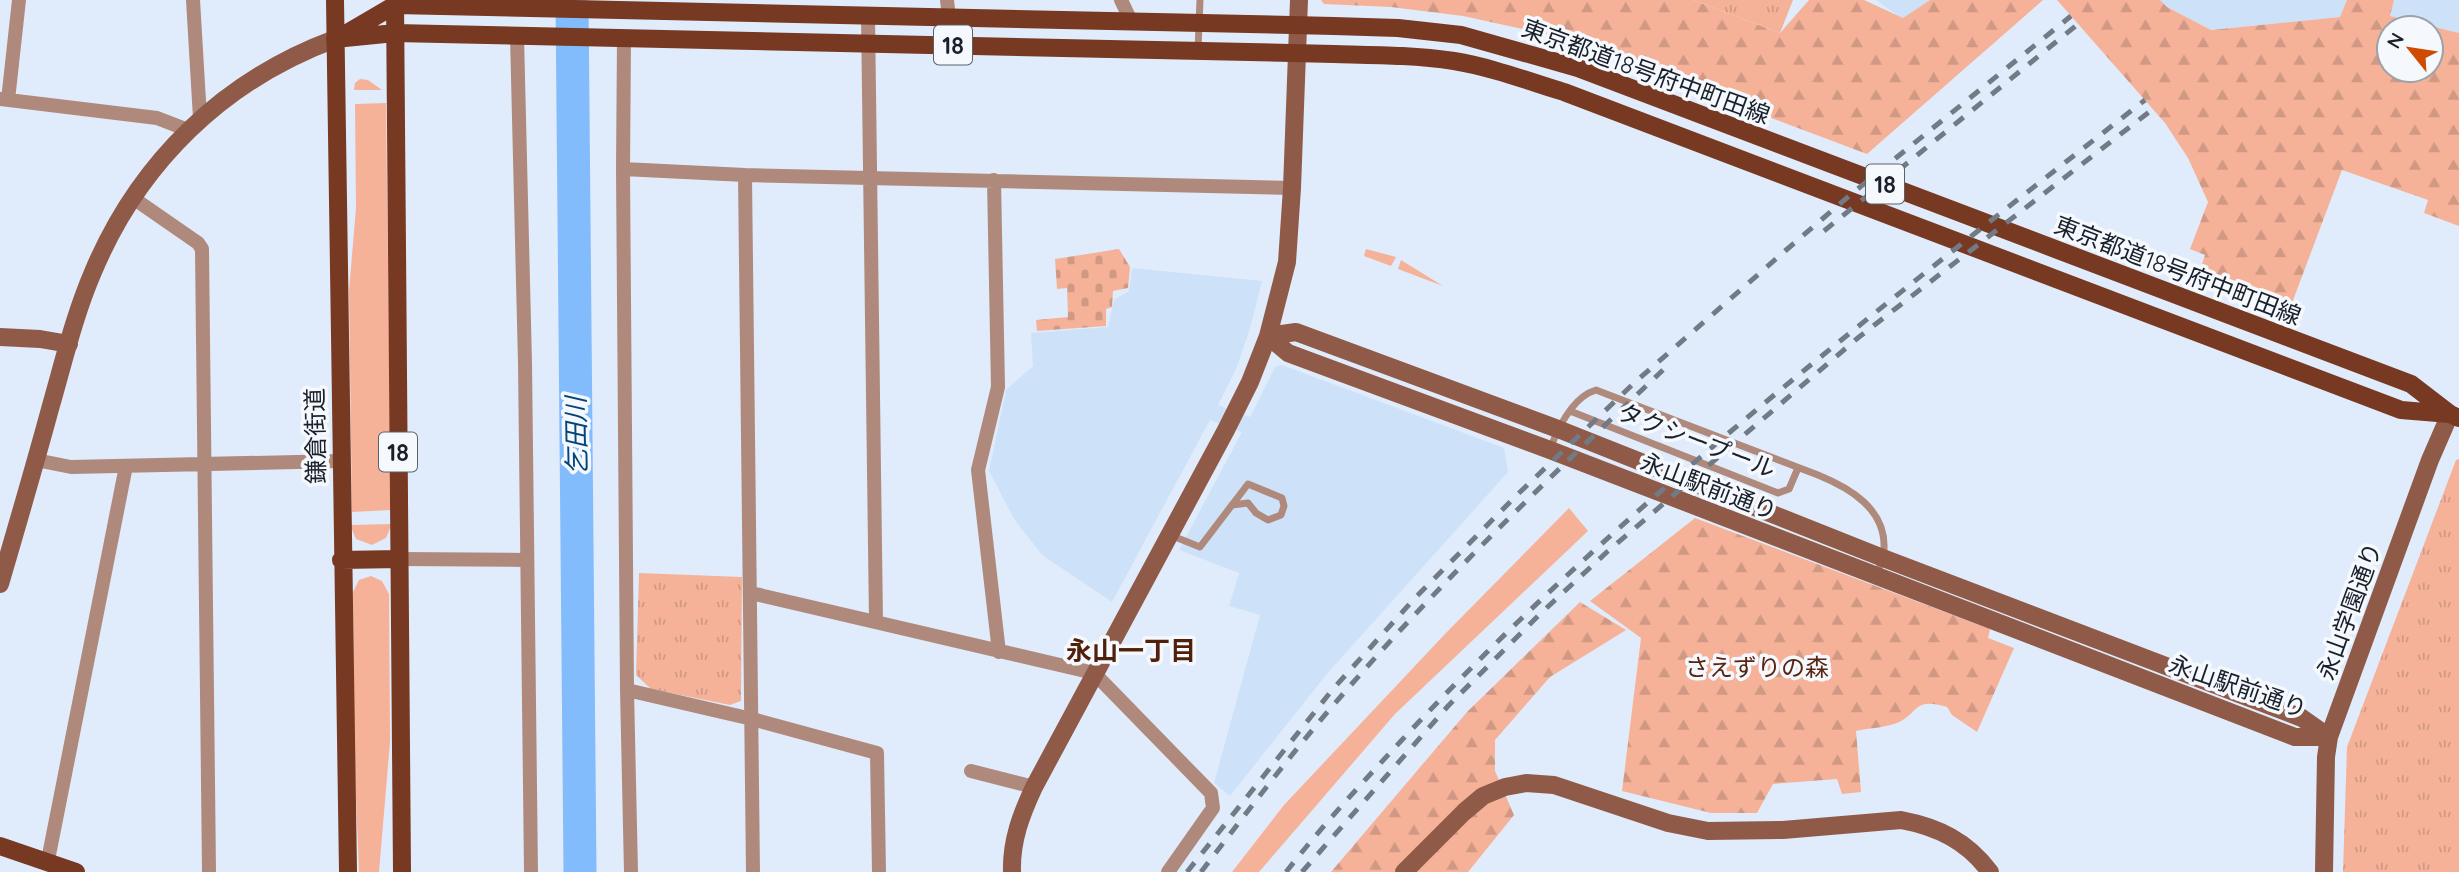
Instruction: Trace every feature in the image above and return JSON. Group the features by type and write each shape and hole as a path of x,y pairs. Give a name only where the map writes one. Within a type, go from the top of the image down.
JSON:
{"main road":[{"name":"鎌倉街道","path":"335,0 341,560 348,872"},
{"path":"335,39 395,3"},
{"name":"18","path":"395,3 402,872"},
{"name":"東京都道18号府中町田線","path":"395,3 619,7 868,16 948,9 1131,22 1298,25 1398,29 1461,35 1578,68 2411,384 2455,416"},
{"name":"18","path":"335,39 396,33"},
{"name":"東京都道18号府中町田線","path":"396,33 1297,53 1443,60 1514,76 1564,92 2401,410 2455,416"},
{"path":"341,560 398,559"},
{"path":"0,846 48,860 76,872"}],"street":[{"path":"19,0 4,100 194,124"},
{"path":"193,0 194,124"},
{"path":"1121,0 1131,22"},
{"path":"1012,872 1013,842 1034,787 1250,382 1268,336 1287,261 1299,0"},
{"path":"868,16 876,621"},
{"path":"525,36 526,560 531,872"},
{"path":"617,38 623,169 631,872"},
{"path":"0,584 69,344 92,273 113,230 133,198 194,124 248,82 279,62 335,39"},
{"path":"623,169 745,175 1292,188"},
{"path":"745,175 753,872"},
{"path":"994,180 998,387 978,470 999,652"},
{"path":"133,198 198,243 202,249 209,872"},
{"name":"永山駅前通り","path":"1268,336 1296,332 1558,429 1883,558 2302,718 2329,737"},
{"name":"永山駅前通り","path":"1268,336 1288,353 1550,450 2295,737 2329,737"},
{"path":"0,337 69,344"},
{"path":"1394,392 1402,371"},
{"name":"永山学園通り","path":"2324,872 2326,757 2329,737 2430,460 2455,416"},
{"path":"36,460 71,467 340,461"},
{"path":"48,860 127,466"},
{"path":"398,559 526,560"},
{"path":"751,593 1094,673 1211,793 1214,800 1213,808 1168,872"},
{"path":"627,690 752,719 877,753 879,872"},
{"path":"971,771 1034,787"},
{"path":"1404,872 1483,796 1505,787 1526,783 1554,785 1668,823 1708,831 1770,831 1901,820 1920,823 1959,841 1990,872"}],"lane":[{"path":"1198,51 1200,0"},
{"path":"1550,450 1558,429 1570,411 1588,393 1596,390 1845,486 1861,499 1875,516 1882,534 1885,552 1875,577"},
{"name":"タクシープール","path":"1570,411 1778,493 1789,489 1798,468"},
{"path":"1169,535 1200,547 1232,505 1248,484 1282,498 1284,506 1281,515 1268,520 1256,513 1248,503 1232,505"}],"shaded area":[{"path":"1876,0 1930,0 1903,19"},
{"path":"2160,0 2347,0 2341,17 2211,30 2167,7"},
{"path":"2394,0 2459,0 2459,33 2445,30 2445,14 2390,14"},
{"path":"1132,268 1262,281 1236,369 1218,405 1250,417 1275,367 1282,365 1504,448 1508,472 1326,675 1230,796 1214,783 1260,615 1229,606 1239,573 1179,550 1242,432 1210,420 1112,602 1042,555 1014,519 989,471 1006,390 1033,366 1031,333 1108,327 1114,300 1129,291"}],"green space":[{"path":"1321,0 1693,0 1780,33 1809,0 1864,0 1903,18 1930,0 2043,0 1867,154 1550,35 1463,16 1391,7 1324,4"},
{"path":"1693,0 1793,0 1780,33"},
{"path":"2057,0 2160,0 2167,7 2211,30 2340,17 2347,0 2394,0 2390,14 2375,14 2375,84 2445,84 2445,30 2459,33 2459,226 2424,213 2428,200 2342,170 2289,311 2197,279 2205,255 2190,249 2208,202 2188,158 2165,123"},
{"path":"360,79 368,80 382,90 354,90 355,83"},
{"path":"386,103 391,510 352,512 349,291 356,208 355,104"},
{"path":"1119,249 1130,267 1128,288 1113,291 1112,307 1106,309 1106,326 1037,331 1036,320 1068,317 1067,288 1057,289 1055,259"},
{"path":"1366,249 1396,257 1391,266 1364,256"},
{"path":"1401,260 1443,286 1398,269"},
{"path":"2459,459 2459,872 2343,872 2347,747 2456,460"},
{"path":"1569,508 1588,531 1395,714 1259,872 1232,872 1284,805 1445,634"},
{"name":"さえずりの森","path":"1695,518 1990,629 1988,638 2014,648 1977,732 1952,715 1947,707 1921,705 1894,724 1856,731 1861,792 1842,794 1837,779 1773,784 1757,813 1711,813 1622,791 1641,638 1590,601"},
{"path":"392,524 386,538 372,545 356,539 350,525"},
{"path":"639,573 742,577 741,701 730,705 651,689 636,675"},
{"path":"371,576 382,581 389,594 390,742 379,872 359,872 354,749 353,592 359,580"},
{"path":"1580,602 1626,630 1550,677 1495,740 1495,771 1514,815 1468,872 1331,872 1467,712"}],"waterway":[{"name":"乞田川","path":"572,0 580,872"}],"railway":[{"path":"1187,872 1333,689 1415,598 1518,494 1633,384 1785,251 2071,16"},
{"path":"1824,231 2078,24"},
{"path":"1286,872 1342,805 1435,705 1538,602 1610,536 1854,330 2145,100"},
{"path":"1302,872 1448,706 1608,551 1859,337 2153,109"},
{"path":"1201,872 1306,737 1419,610 1499,528 1663,370"}],"district":[{"name":"永山一丁目","path":"1131,650"}]}
